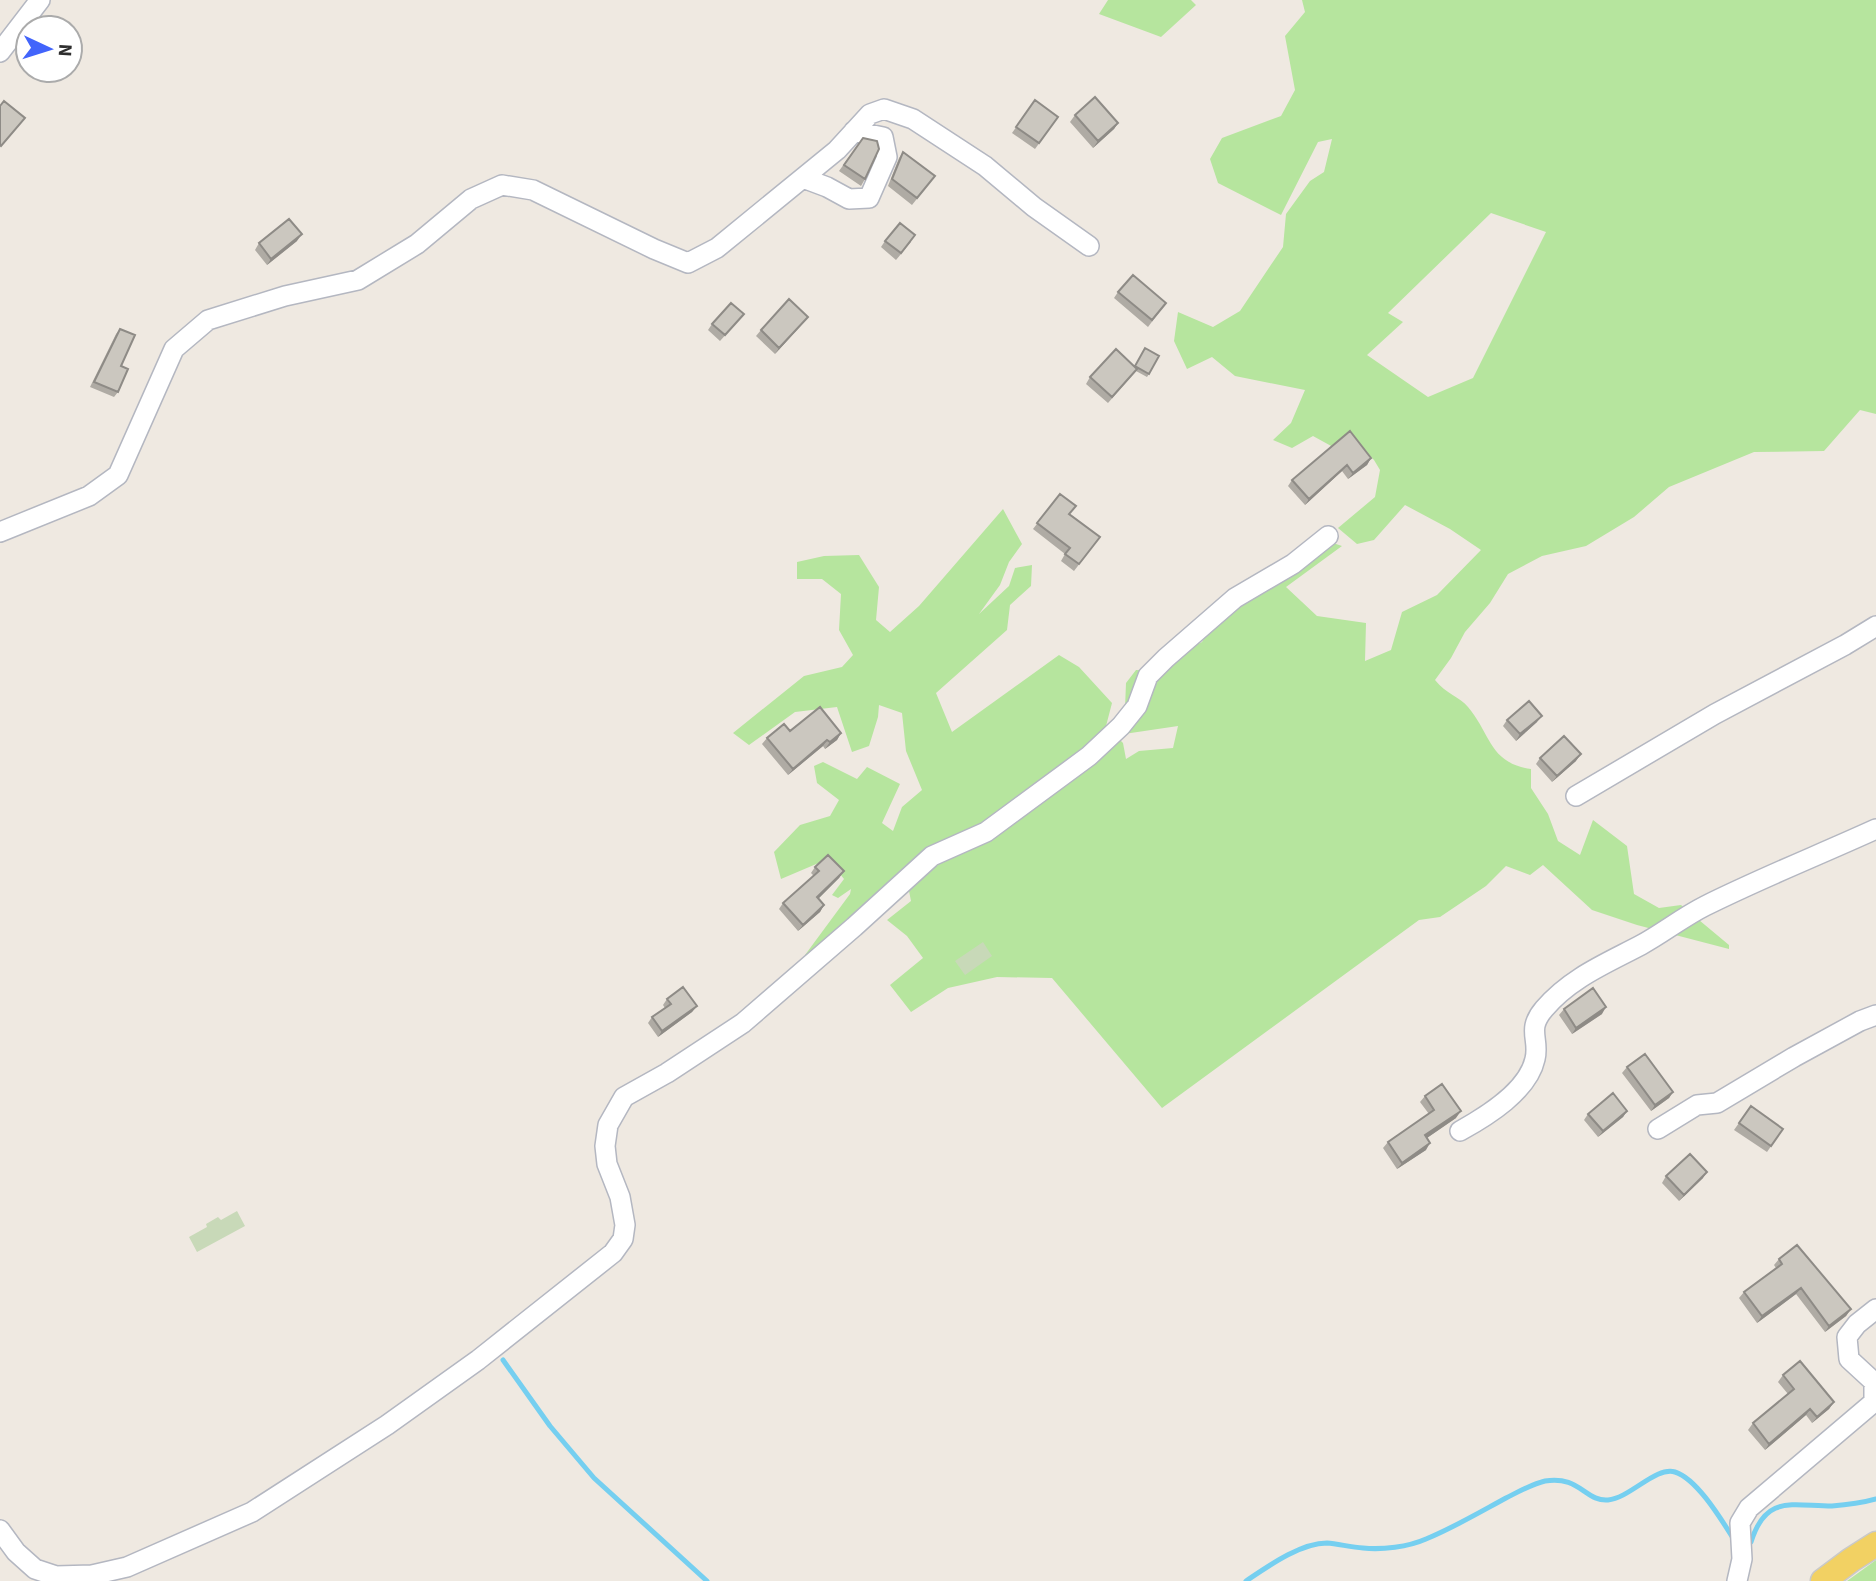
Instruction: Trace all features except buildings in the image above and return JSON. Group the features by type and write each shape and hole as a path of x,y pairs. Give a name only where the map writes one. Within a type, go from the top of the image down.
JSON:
{"main road":[{"path":"1823,1581 1876,1544"}],"street":[{"path":"0,52 40,0"},
{"path":"0,532 89,496 118,475 174,349 208,320 285,296 358,280 417,244 471,199 502,185 533,190 688,263 717,248 837,150 870,114 884,109 912,119 985,166 1034,207 1089,246"},
{"path":"803,178 849,199 869,198 887,158 883,137 855,131"},
{"path":"0,1530 16,1552 35,1569 57,1576 92,1575 127,1567 252,1513 387,1425 478,1360 613,1253 623,1239 625,1225 620,1197 612,1180 605,1146 608,1125 624,1097 667,1073 743,1023 932,856 986,832 1089,756 1121,726 1137,706 1148,676 1166,659 1235,598 1293,564 1328,536"},
{"path":"1576,796 1715,714 1876,626"},
{"path":"1460,1130 1490,1114 1529,1077 1536,1057 1533,1028 1543,1010 1583,975 1702,908 1876,829"},
{"path":"1658,1129 1697,1105 1717,1102 1794,1056 1876,1015"},
{"path":"1737,1581 1742,1559 1740,1523 1749,1508 1874,1402 1874,1382 1849,1359 1847,1337 1857,1324 1876,1309"}],"green space":[{"path":"1108,0 1191,0 1196,5 1161,37 1099,14"},
{"path":"1302,0 1876,0 1876,414 1860,410 1824,451 1754,452 1669,487 1634,517 1586,546 1542,556 1508,574 1490,603 1465,632 1435,680 1468,707 1499,754 1517,766 1531,769 1531,788 1548,814 1558,841 1580,855 1593,820 1627,846 1634,894 1659,908 1681,905 1729,945 1729,949 1637,925 1592,910 1543,865 1530,875 1506,866 1486,886 1440,917 1419,920 1162,1108 1052,978 997,977 948,988 911,1012 890,985 923,958 907,936 887,920 911,901 906,876 812,960 805,955 851,889 838,898 832,895 844,879 828,859 781,879 774,852 800,825 830,816 839,800 817,783 814,766 823,762 857,779 867,767 900,784 882,823 893,831 902,807 922,790 906,751 902,713 879,705 869,746 852,752 837,707 795,712 749,745 733,733 804,676 842,667 853,655 839,630 841,594 822,579 797,579 797,562 824,556 859,555 879,587 876,620 890,632 919,606 1003,509 1022,544 1009,562 1000,585 979,614 1009,586 1015,568 1032,565 1031,586 1010,605 1007,630 936,693 952,732 1059,655 1079,667 1112,703 1106,726 1123,743 1126,759 1139,751 1173,748 1178,726 1124,734 1126,683 1136,670 1157,671 1179,653 1202,642 1232,605 1327,541 1342,546 1286,587 1317,616 1366,623 1365,661 1391,650 1402,612 1437,595 1481,550 1450,529 1405,505 1374,540 1357,544 1338,528 1375,497 1380,470 1374,460 1349,435 1333,447 1313,436 1292,448 1273,440 1291,423 1305,390 1235,376 1212,357 1187,369 1174,341 1178,312 1213,327 1240,311 1283,247 1286,214 1310,181 1324,172 1332,139 1318,142 1281,215 1218,183 1210,159 1222,138 1281,116 1295,90 1285,36 1305,12","holes":["1491,213 1546,232 1473,378 1428,397 1367,355 1403,322 1388,313"]},
{"path":"983,942 992,956 965,975 955,961"},
{"path":"237,1211 245,1226 197,1252 189,1237 218,1217 221,1220"},
{"path":"1876,1560 1876,1581 1847,1581"}],"waterway":[{"path":"503,1360 550,1426 594,1478 707,1581"},
{"path":"1246,1581 1284,1557 1317,1544 1378,1549 1419,1542 1525,1488 1545,1481 1566,1482 1600,1500 1608,1500 1625,1494 1660,1474 1675,1472 1700,1491 1733,1538"},
{"path":"1751,1542 1764,1516 1782,1506 1832,1506 1876,1499"}]}
